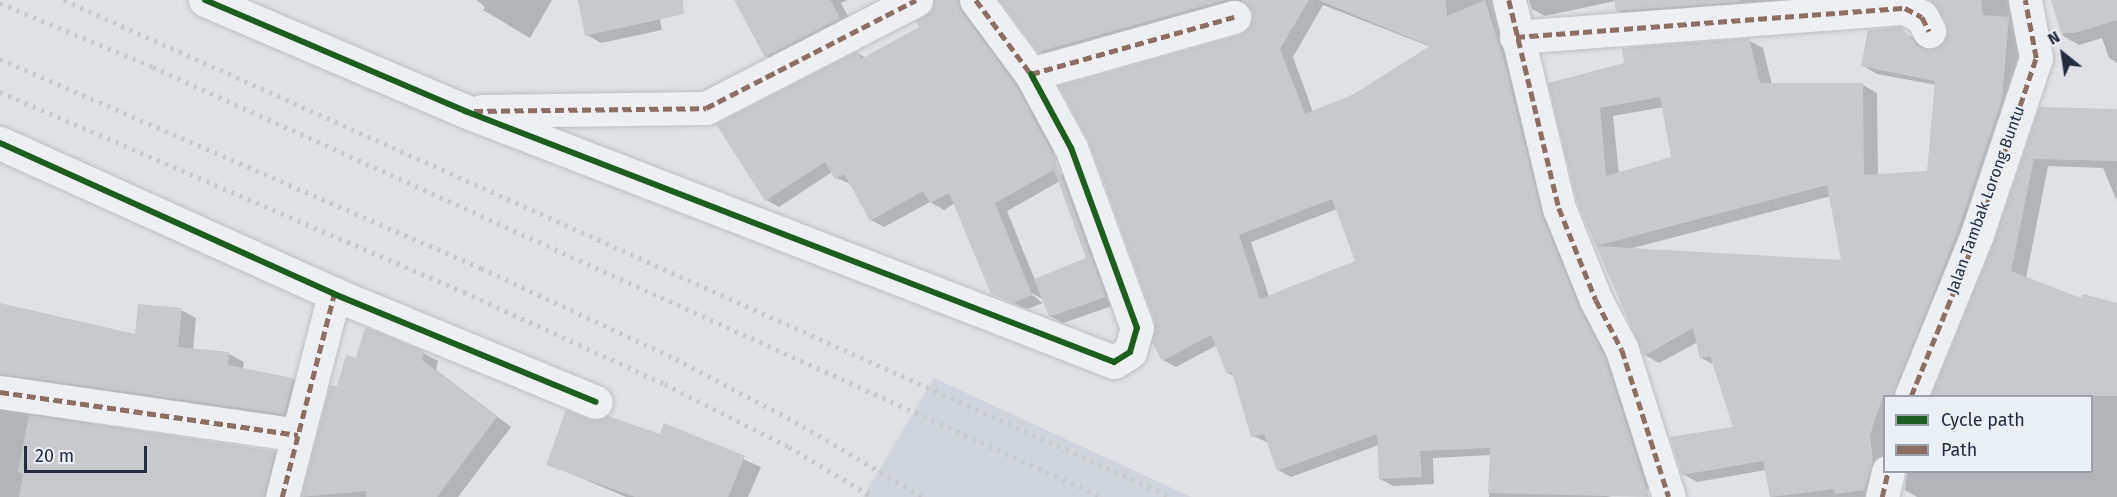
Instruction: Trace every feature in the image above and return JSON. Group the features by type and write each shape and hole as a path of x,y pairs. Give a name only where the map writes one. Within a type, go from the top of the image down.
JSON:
{"street":[{"path":"205,0 465,111 1114,362 1130,352 1137,327 1071,148 1031,74 976,0"},
{"path":"465,111 706,108 916,0"},
{"path":"1509,0 1559,208 1596,300 1622,350 1669,497"},
{"name":"Jalan Tambak Lorong Buntu","path":"1911,395 1977,234 2036,58 2025,0"},
{"path":"1516,36 1905,8 1922,16 1929,31"},
{"path":"1031,74 1234,18"},
{"path":"0,143 334,294 596,402"},
{"path":"282,497 334,294"},
{"path":"0,392 298,435"},
{"path":"1882,497 1888,473"}],"shaded area":[{"path":"934,378 1191,497 863,497"}],"building":[{"path":"578,0 683,0 684,14 585,36"},
{"path":"734,0 830,0 840,18 765,57"},
{"path":"935,0 958,0 961,11 1015,84 1054,156 1106,297 1049,317 1034,279 1086,258 1054,170 995,203 1032,295 1013,303 991,294 949,193 930,203 923,191 870,221 844,174 835,179 825,162 765,201 716,124 857,51 861,59 919,27 916,21 931,11"},
{"path":"999,0 1225,0 1038,52"},
{"path":"1241,0 1309,0 1280,49 1305,114 1354,94 1430,46 1318,0 1446,0 1447,16 1485,0 1504,61 1542,215 1579,307 1605,357 1649,497 1488,493 1490,448 1420,451 1422,477 1379,479 1377,434 1277,471 1264,434 1251,437 1232,372 1227,374 1211,335 1162,361 1152,342 1155,322 1089,142 1059,86 1240,35 1252,21 1252,11","holes":["1332,199 1355,261 1260,299 1239,235"]},
{"path":"1614,0 1739,0 1740,2 1616,11"},
{"path":"1930,0 1981,0 1983,15 2009,17 2002,100 1959,227 1893,395 1883,395 1870,435 1873,462 1864,490 1835,494 1834,489 1770,497 1763,461 1682,475 1670,437 1733,427 1710,356 1700,359 1693,328 1644,356 1596,246 1577,202 1548,83 1624,63 1622,48 1749,38 1760,83 1863,83 1864,175 1927,171 1935,81 1861,66 1868,30 1901,27 1918,46 1927,50 1944,42 1946,23","holes":["1660,97 1671,157 1606,176 1600,108","1827,185 1841,260 1596,246"]},
{"path":"2051,0 2117,0 2117,20 2075,33 2061,33"},
{"path":"2039,107 2117,109 2117,161 2034,159 2011,271 2081,298 2083,294 2117,303 2117,396 1931,395 1994,241"},
{"path":"0,303 135,334 138,304 182,308 178,347 229,352 228,365 293,378 284,414 0,374"},
{"path":"365,327 424,351 422,360 497,417 437,497 366,497 366,491 301,497 330,385 337,386 346,355 356,358"},
{"path":"566,410 589,419 608,416 660,434 664,423 745,456 728,497 635,497 546,465"},
{"path":"29,415 275,451 264,497 19,497 23,474 18,472"}],"railway":[{"path":"64,0 1172,497"},
{"path":"0,3 153,67 1102,497"},
{"path":"0,59 481,268 676,359 803,426 922,497"},
{"path":"0,92 464,292 665,384 789,447 873,497"}],"marked path":[{"path":"474,111 706,108 916,0"},
{"path":"976,0 1031,74 1234,17"},
{"path":"1509,0 1559,208 1596,300 1622,350 1669,497"},
{"path":"1911,395 1977,234 2036,58 2025,0"},
{"path":"1516,37 1905,8 1922,17 1929,31"},
{"path":"282,497 334,294"},
{"path":"0,392 298,435"},
{"path":"1882,497 1888,473"}],"cycle path":[{"path":"205,0 465,111 1114,362 1130,352 1137,328 1071,148 1031,74"},
{"path":"0,143 334,294 596,402"}]}
